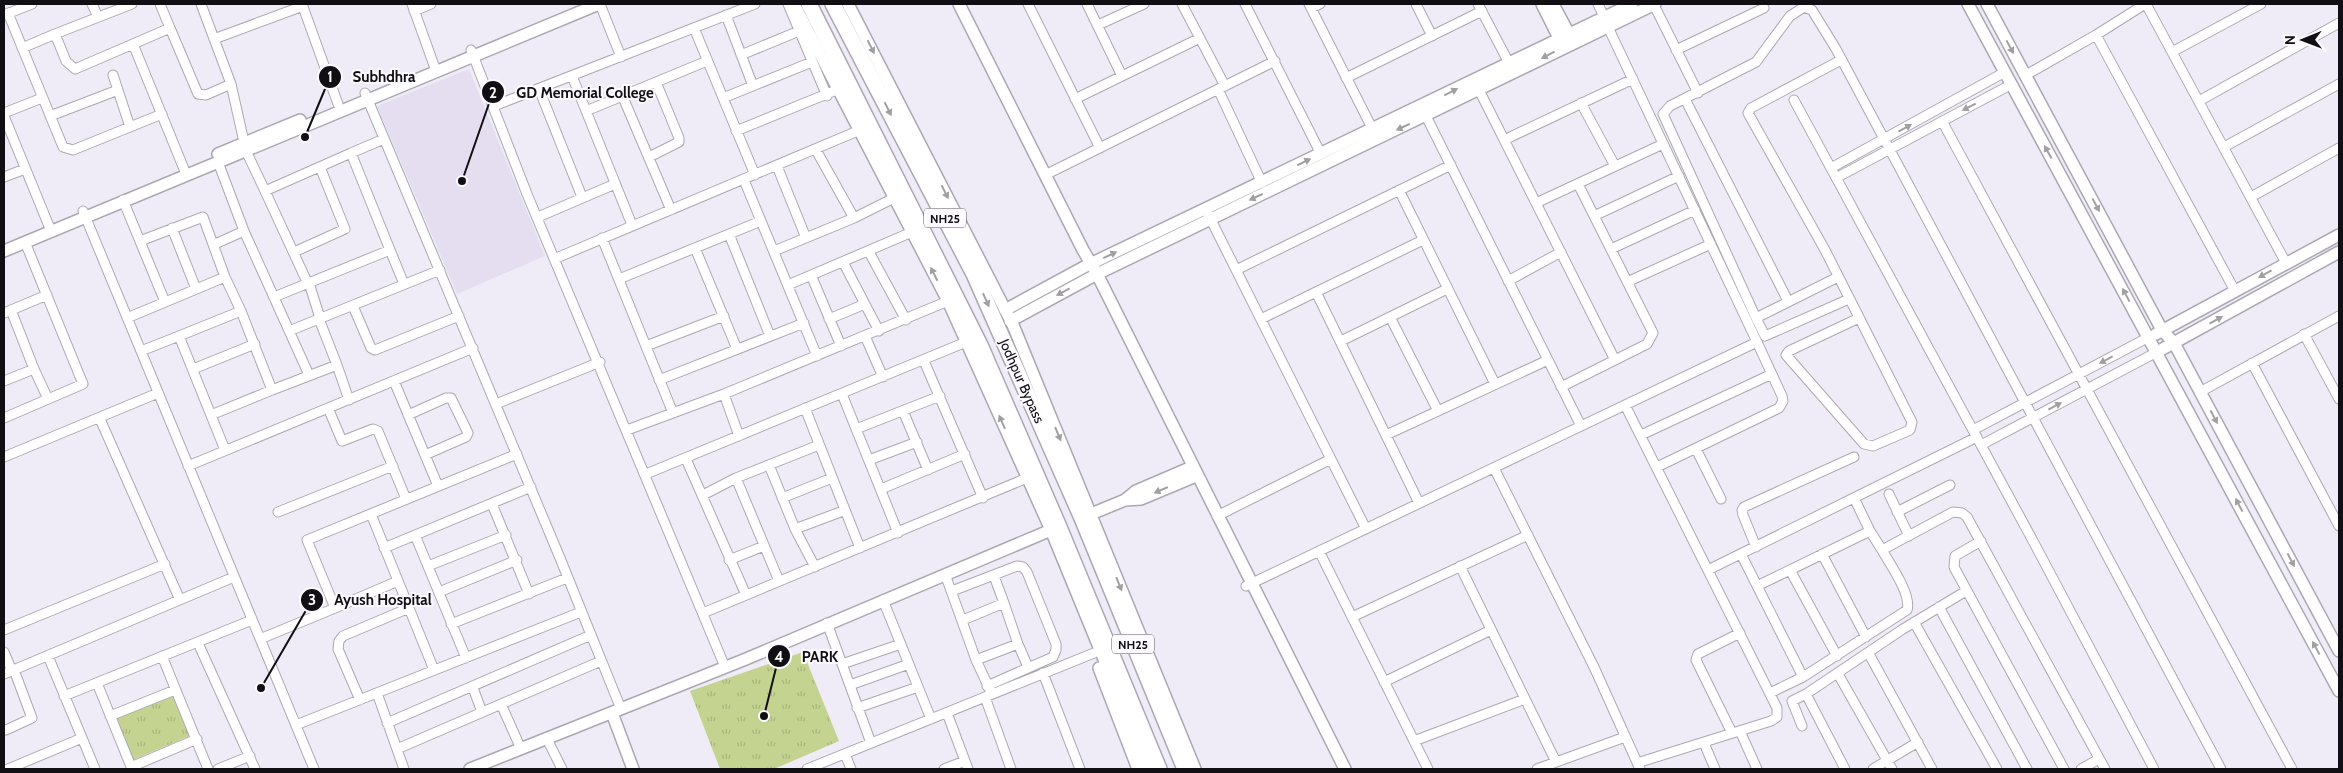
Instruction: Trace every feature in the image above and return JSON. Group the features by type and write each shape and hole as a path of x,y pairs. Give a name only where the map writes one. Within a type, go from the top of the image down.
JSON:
{"highway":[{"path":"809,4 964,311 1025,449 1159,769"},
{"name":"Jodhpur Bypass","path":"834,4 974,274 1048,438 1185,769"}],"street":[{"path":"32,4 6,14 63,147 73,150 162,114"},
{"path":"92,4 98,17"},
{"path":"22,48 131,4"},
{"path":"160,4 198,94 206,95 231,84"},
{"path":"200,4 231,84 245,147 309,283 319,319 349,400"},
{"path":"430,4 413,7 435,68"},
{"path":"472,53 582,4"},
{"path":"4,243 84,214 366,96 600,4 620,56"},
{"path":"494,106 755,4"},
{"path":"788,4 827,96"},
{"path":"794,4 896,197 948,301 1049,531 1149,769"},
{"path":"848,4 1008,315 1092,514 1195,769"},
{"path":"953,4 1091,270"},
{"path":"959,4 1192,472 1345,769"},
{"path":"1028,4 1100,148"},
{"path":"1087,4 1122,76"},
{"path":"1098,25 1144,4"},
{"path":"1182,4 1200,38 1262,183"},
{"path":"1245,4 1321,154"},
{"path":"1320,4 1310,6 1373,130"},
{"path":"1416,4 1432,36"},
{"path":"1542,4 1564,36"},
{"path":"1553,4 1564,36"},
{"path":"1598,4 1783,401 1779,408 1657,467"},
{"path":"1008,315 1091,270 1208,214 1426,116 1479,90 1606,21 1632,4"},
{"path":"1208,214 1262,183 1564,36 1654,4 1698,93"},
{"path":"1968,4 2339,691"},
{"path":"1987,4 2162,330 2174,344 2339,651"},
{"path":"2026,75 2096,36 2145,4 2286,263"},
{"path":"2172,52 2261,4"},
{"path":"214,39 302,5 338,104"},
{"path":"1849,299 1765,336 1663,118 1666,109 1756,62 1790,16 1804,7 1812,10 1884,140 2222,769"},
{"path":"1346,78 1432,36 1480,8 1509,63"},
{"path":"1676,50 1764,8"},
{"path":"726,15 754,86"},
{"path":"2199,101 2339,23"},
{"path":"55,34 66,60 75,69 170,28"},
{"path":"694,28 755,175"},
{"path":"741,55 800,31"},
{"path":"2096,36 2235,291"},
{"path":"1076,99 1200,38"},
{"path":"133,44 185,171"},
{"path":"472,53 554,259 600,362 726,667"},
{"path":"1840,60 1748,110 1749,116 1838,276 1912,422 1910,430 1873,446 1864,444 1786,356 1789,351 1859,318"},
{"path":"586,111 708,61"},
{"path":"1045,175 1275,61"},
{"path":"723,98 812,62"},
{"path":"1831,168 2005,72"},
{"path":"113,75 130,128"},
{"path":"572,76 632,225"},
{"path":"1504,140 1633,79"},
{"path":"648,157 679,142 656,82"},
{"path":"1836,178 2012,84"},
{"path":"2224,147 2339,84"},
{"path":"539,89 582,197"},
{"path":"736,131 827,96 839,89"},
{"path":"50,116 118,90"},
{"path":"1479,90 1615,360"},
{"path":"622,95 671,210"},
{"path":"84,214 124,200 185,171 218,162 245,147 338,104 366,96"},
{"path":"366,96 473,348 591,635 601,661 629,769"},
{"path":"42,98 4,115 49,228"},
{"path":"1685,100 1788,301"},
{"path":"1794,100 2154,769"},
{"path":"1581,103 1615,166"},
{"path":"1426,116 1581,426"},
{"path":"1942,121 2292,769"},
{"path":"554,259 860,130"},
{"path":"265,191 384,139"},
{"path":"1536,203 1664,144"},
{"path":"2251,197 2339,148"},
{"path":"816,150 854,218"},
{"path":"351,153 404,284"},
{"path":"218,162 244,231 309,375"},
{"path":"1236,270 1450,165"},
{"path":"294,252 345,229 320,166"},
{"path":"777,166 806,238"},
{"path":"4,177 25,169"},
{"path":"1594,216 1679,176"},
{"path":"744,180 818,356"},
{"path":"538,217 615,184"},
{"path":"1561,387 1647,344 1653,333 1578,184"},
{"path":"1399,190 1495,384"},
{"path":"774,251 854,218 896,197"},
{"path":"124,200 165,302"},
{"path":"1611,249 1695,210"},
{"path":"84,214 314,769"},
{"path":"1208,214 1366,529"},
{"path":"140,241 203,218 226,277 242,311 272,390"},
{"path":"619,279 761,221"},
{"path":"4,251 25,242 49,228"},
{"path":"172,228 196,289"},
{"path":"214,244 244,231"},
{"path":"788,285 912,232"},
{"path":"729,234 770,336"},
{"path":"1977,437 2024,403 2339,235"},
{"path":"602,238 673,413"},
{"path":"1261,319 1423,240"},
{"path":"4,418 83,384 25,242"},
{"path":"1627,282 1711,244"},
{"path":"695,248 737,349"},
{"path":"274,297 390,250"},
{"path":"869,252 906,320"},
{"path":"1508,281 1561,252"},
{"path":"1708,570 1977,437 2033,418 2174,344 2339,252"},
{"path":"843,262 879,331"},
{"path":"290,330 440,270"},
{"path":"811,275 841,346"},
{"path":"1756,318 1838,276"},
{"path":"127,318 226,277"},
{"path":"1341,341 1448,289"},
{"path":"1316,292 1420,503"},
{"path":"47,295 7,312 48,400"},
{"path":"627,430 724,394 948,301"},
{"path":"829,319 865,304"},
{"path":"353,306 370,348 375,350 459,316"},
{"path":"141,352 242,311"},
{"path":"646,346 724,316"},
{"path":"2200,392 2339,316"},
{"path":"1390,317 1438,411"},
{"path":"659,380 804,323"},
{"path":"2304,334 2339,399"},
{"path":"179,336 225,450"},
{"path":"866,336 883,377"},
{"path":"646,474 924,361 966,342"},
{"path":"1249,584 1757,342"},
{"path":"193,369 255,344"},
{"path":"188,466 473,348"},
{"path":"1386,435 1548,360"},
{"path":"924,361 966,454 983,498"},
{"path":"496,404 600,362"},
{"path":"2252,363 2339,526"},
{"path":"211,415 337,365"},
{"path":"4,381 34,369"},
{"path":"1641,435 1772,374"},
{"path":"394,380 438,486"},
{"path":"4,457 100,419 158,393"},
{"path":"724,394 739,436"},
{"path":"842,394 898,533"},
{"path":"856,429 940,396"},
{"path":"408,414 450,398 468,433 466,437 425,455"},
{"path":"1494,468 1594,667 1638,766 1777,718 1777,708 1770,693 1626,405"},
{"path":"328,408 342,441 372,429 376,430 406,500"},
{"path":"805,408 860,548"},
{"path":"903,412 928,470"},
{"path":"100,419 180,600"},
{"path":"869,460 917,442"},
{"path":"703,495 736,478 819,445"},
{"path":"1696,448 1720,499"},
{"path":"336,608 308,540 517,454"},
{"path":"881,489 966,454"},
{"path":"1756,547 1743,515 1742,510 1744,507 1854,457"},
{"path":"686,459 746,595"},
{"path":"1217,516 1331,460"},
{"path":"769,465 795,529 815,567"},
{"path":"278,512 393,466"},
{"path":"1092,514 1125,500 1136,491 1192,472"},
{"path":"1192,472 1217,516 1338,769"},
{"path":"736,478 779,581"},
{"path":"782,498 832,478"},
{"path":"703,613 983,498 1026,478"},
{"path":"1897,512 1950,485"},
{"path":"384,548 530,487"},
{"path":"1888,494 1909,536"},
{"path":"1770,693 1803,677 1907,610 1909,605 1905,592 1870,531 1854,498"},
{"path":"492,504 517,560 529,594"},
{"path":"795,529 844,511"},
{"path":"1882,550 1953,512 1958,512 1967,517 2105,769"},
{"path":"371,514 434,670"},
{"path":"470,769 726,667 1049,531"},
{"path":"1049,531 1138,769"},
{"path":"1757,586 1870,531"},
{"path":"415,535 466,658"},
{"path":"428,566 506,535"},
{"path":"1352,617 1528,535"},
{"path":"1981,541 1960,552 1954,559 1954,567 2064,769"},
{"path":"729,560 764,546"},
{"path":"1319,551 1428,769"},
{"path":"1741,554 1803,677"},
{"path":"1822,554 1866,637"},
{"path":"439,592 517,560"},
{"path":"4,630 165,564"},
{"path":"952,592 1017,566 1023,567 1027,572 1056,644 1053,657 987,686"},
{"path":"1460,566 1556,762"},
{"path":"1790,570 1836,656"},
{"path":"945,574 987,686 988,696 1011,769"},
{"path":"10,672 234,576"},
{"path":"994,576 1028,667"},
{"path":"451,624 567,578"},
{"path":"260,639 398,582"},
{"path":"1802,726 1792,701 1838,674 1914,622 1966,591"},
{"path":"883,600 931,719"},
{"path":"963,620 1004,603"},
{"path":"1939,607 2027,769"},
{"path":"360,700 338,649 339,641 342,636 409,608"},
{"path":"296,725 581,612"},
{"path":"64,696 252,620"},
{"path":"1914,622 1997,769"},
{"path":"827,623 871,743"},
{"path":"1384,682 1491,630"},
{"path":"1740,634 1698,654 1696,660 1757,769"},
{"path":"387,724 591,635"},
{"path":"198,643 255,769"},
{"path":"842,664 901,644"},
{"path":"976,660 1018,644"},
{"path":"4,652 10,672 32,718 6,730"},
{"path":"807,769 1094,653"},
{"path":"1868,654 1932,769"},
{"path":"48,656 95,769"},
{"path":"162,656 208,769"},
{"path":"397,748 601,661"},
{"path":"850,685 909,664"},
{"path":"1044,674 1080,769"},
{"path":"1838,674 1890,765"},
{"path":"96,683 132,768 197,739"},
{"path":"857,708 918,687"},
{"path":"473,688 482,712"},
{"path":"110,716 175,690"},
{"path":"377,693 404,769"},
{"path":"1806,694 1845,769"},
{"path":"1414,742 1525,699"},
{"path":"501,704 521,749"},
{"path":"614,712 633,769"},
{"path":"944,769 967,765 947,713"},
{"path":"1537,769 1625,737"},
{"path":"8,769 82,738"},
{"path":"547,739 562,769"},
{"path":"1873,769 1890,765 1918,742"},
{"path":"1704,743 1715,769"},
{"path":"845,754 851,769"},
{"path":"218,769 250,756"},
{"path":"2081,769 2100,759"}],"shaded area":[{"path":"469,69 545,256 457,294 377,106"}],"green space":[{"path":"803,652 839,741 774,769 720,769 690,691"},
{"path":"175,694 192,735 133,760 116,718"}],"place":[{"name":"Subhdhra","path":"305,137"},
{"name":"GD Memorial College","path":"462,181"},
{"name":"Ayush Hospital","path":"261,688"},
{"name":"PARK","path":"764,716"}]}
